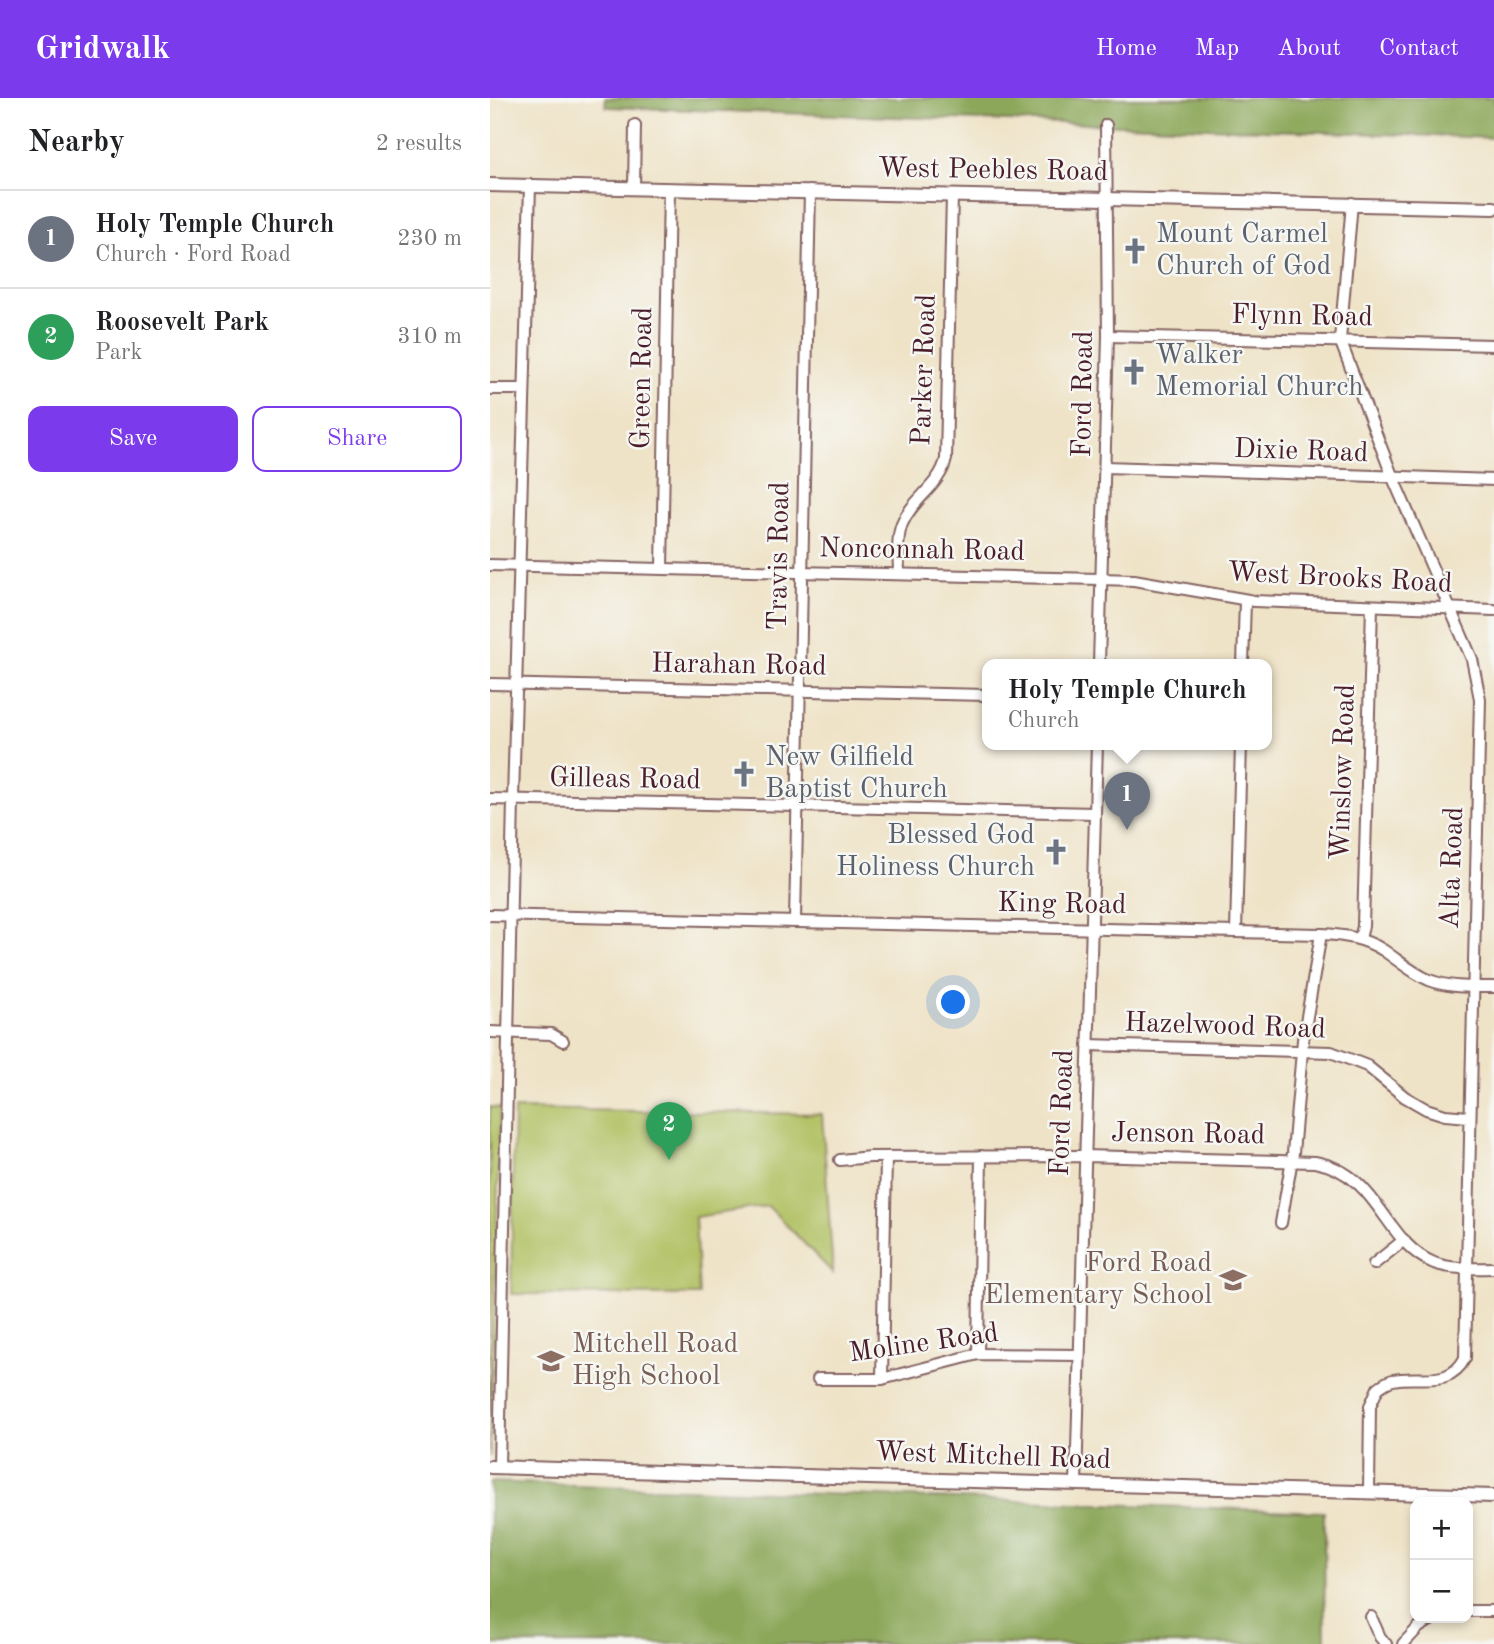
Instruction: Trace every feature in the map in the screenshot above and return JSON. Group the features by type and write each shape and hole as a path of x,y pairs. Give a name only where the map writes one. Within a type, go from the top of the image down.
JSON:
{"main road":[{"name":"West Peebles Road","path":"490,185 1494,208"},
{"name":"West Mitchell Road","path":"494,1467 1494,1496"}],"street":[{"path":"634,188 635,125"},
{"name":"Ford Road","path":"1098,659 1108,335 1106,125"},
{"path":"494,1467 509,1032 530,186"},
{"name":"Green Road","path":"662,568 668,190"},
{"name":"Travis Road","path":"795,921 810,191"},
{"name":"Parker Road","path":"899,574 899,535 903,522 912,507 940,475 946,459 952,195"},
{"name":"Alta Road","path":"1352,204 1340,341 1393,478 1472,659 1480,699 1465,1358 1460,1368 1447,1376 1392,1380 1378,1388 1370,1406 1369,1491"},
{"name":"Flynn Road","path":"1108,335 1494,345"},
{"path":"490,389 524,389"},
{"name":"Dixie Road","path":"1105,467 1494,480"},
{"name":"Nonconnah Road","path":"490,565 1100,579"},
{"name":"West Brooks Road","path":"1100,579 1155,583 1245,601 1494,610"},
{"path":"1243,659 1245,601"},
{"name":"Winslow Road","path":"1360,939 1363,926 1372,606"},
{"name":"Harahan Road","path":"490,684 982,695"},
{"name":"Ford Road","path":"1076,1484 1097,750"},
{"path":"1237,932 1241,750"},
{"name":"Gilleas Road","path":"490,799 1095,813"},
{"name":"King Road","path":"490,915 1321,934 1360,939 1428,979 1451,986 1494,988"},
{"path":"1281,1223 1292,1161 1301,1050 1321,934"},
{"path":"490,1032 551,1034 563,1041"},
{"name":"Hazelwood Road","path":"1088,1045 1331,1052 1367,1066 1405,1097 1426,1109 1445,1115 1469,1117"},
{"path":"978,1354 981,1156"},
{"name":"Jenson Road","path":"840,1160 886,1157 1084,1156 1320,1163 1347,1175 1364,1188 1404,1240 1420,1255 1445,1266 1494,1268"},
{"path":"882,1379 886,1157"},
{"path":"1374,1264 1404,1240"},
{"name":"Moline Road","path":"818,1379 882,1379 978,1354 1079,1356"},
{"path":"1473,1611 1494,1611"},
{"path":"1371,1617 1386,1644"},
{"path":"1403,1644 1426,1623"}],"green space":[{"path":"605,98 1494,98 1494,138 606,107"},
{"path":"490,1107 500,1108 490,1457"},
{"path":"514,1109 822,1114 833,1273 768,1206 695,1217 699,1295 511,1294"},
{"path":"490,1482 1324,1512 1325,1644 490,1644"}],"place":[{"name":"Mount Carmel Church of God","path":"1135,251"},
{"name":"Walker Memorial Church","path":"1134,372"},
{"name":"New Gilfield Baptist Church","path":"744,774"},
{"name":"Holy Temple Church","path":"1127,830"},
{"name":"Blessed God Holiness Church","path":"1056,852"},
{"name":"Roosevelt Park","path":"669,1160"},
{"name":"Ford Road Elementary School","path":"1233,1280"},
{"name":"Mitchell Road High School","path":"551,1361"}]}
